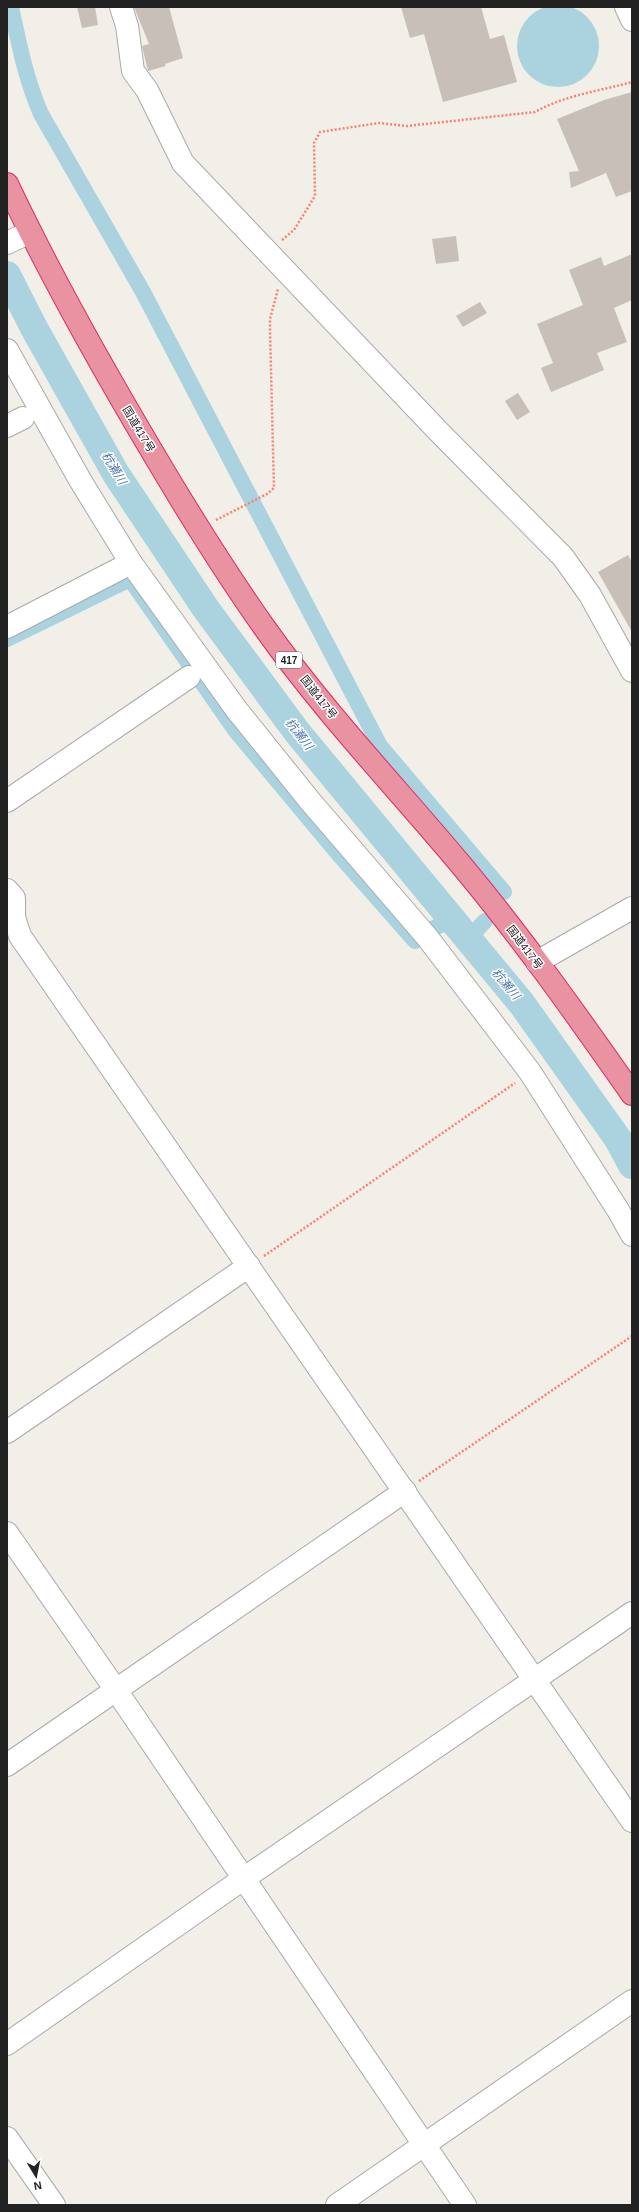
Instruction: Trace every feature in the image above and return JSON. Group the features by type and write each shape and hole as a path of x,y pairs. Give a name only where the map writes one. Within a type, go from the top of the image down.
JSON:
{"highway":[{"name":"国道417号","path":"7,184 19,237 100,363 198,529 264,628 360,749 463,867 537,962 632,1094"}],"street":[{"path":"121,7 127,26 133,71 147,90 183,163 439,432 563,557 590,595 632,671"},
{"path":"626,7 632,20"},
{"path":"7,350 80,480 131,563 236,709 310,801 427,937 530,1072 632,1235"},
{"path":"7,627 131,563"},
{"path":"7,801 189,677"},
{"path":"7,890 14,898 14,917 20,936 632,1821"},
{"path":"537,962 632,908"},
{"path":"7,1432 249,1266"},
{"path":"7,1765 405,1491"},
{"path":"7,1533 116,1690 465,2205"},
{"path":"7,2044 243,1879 632,1613"},
{"path":"337,2205 632,2001"},
{"path":"7,2138 54,2205"}],"path":[{"path":"262,247 276,243 294,230 315,196 314,143 320,132 380,123 407,126 535,112 550,103 632,82"},
{"path":"198,529 267,494 274,488 270,319 283,269"},
{"path":"249,1266 530,1072"},
{"path":"405,1491 632,1336"}],"water":[{"path":"558,5 574,8 587,17 596,30 599,46 596,62 587,75 574,84 558,87 542,84 529,75 520,62 517,46 520,30 529,17 542,8"}],"building":[{"path":"77,7 95,7 98,25 82,28"},
{"path":"134,7 169,7 183,58 165,64 166,66 148,71 142,46 149,44"},
{"path":"401,7 481,7 490,39 504,35 517,82 443,102 424,34 410,38"},
{"path":"632,92 632,191 616,197 606,173 571,188 569,172 579,171 557,119 604,100"},
{"path":"456,236 459,261 436,264 432,239"},
{"path":"632,254 632,300 614,308 627,342 597,353 604,370 551,392 541,368 553,363 537,324 583,305 569,270 601,257 604,266"},
{"path":"480,302 487,313 463,327 456,316"},
{"path":"518,393 530,412 517,420 505,401"},
{"path":"628,555 632,562 632,632 598,572"}],"waterway":[{"path":"11,7 27,75 41,114 143,292 380,746 504,892"},
{"name":"杭瀬川","path":"7,275 34,328 116,474 206,609 297,732 522,1004 618,1139 632,1165"},
{"path":"7,639 130,579 235,730 341,857 415,941"},
{"path":"430,930 453,919"},
{"path":"469,938 485,921"}]}
